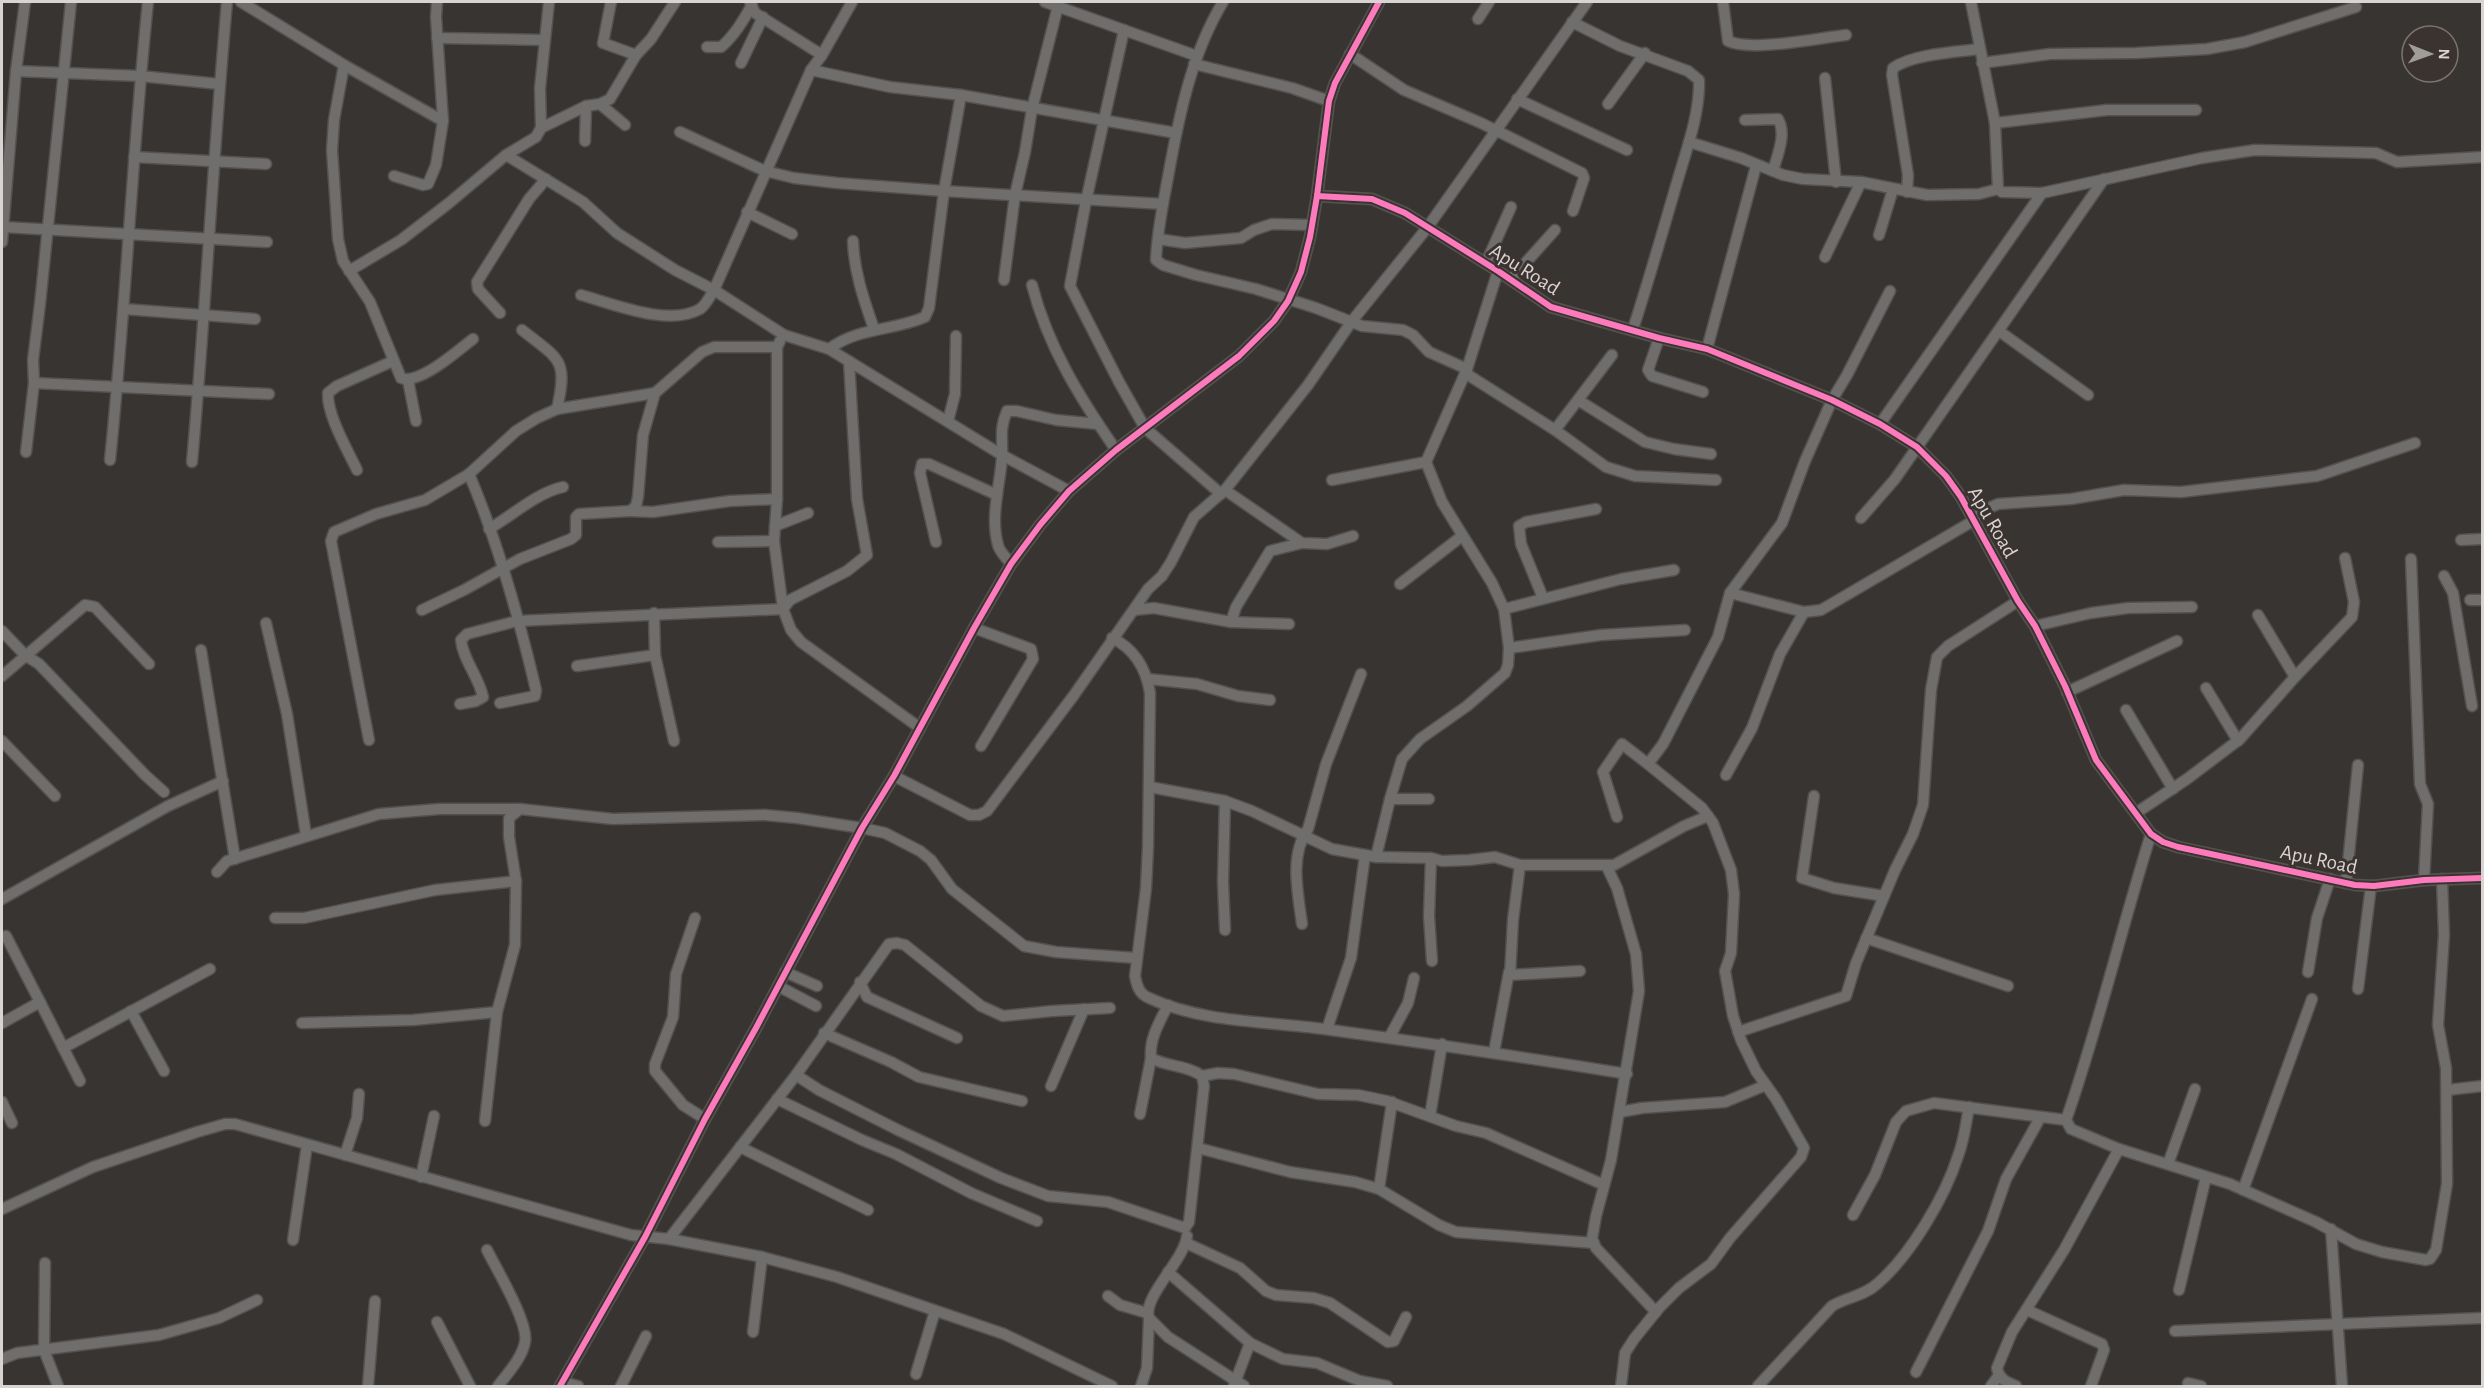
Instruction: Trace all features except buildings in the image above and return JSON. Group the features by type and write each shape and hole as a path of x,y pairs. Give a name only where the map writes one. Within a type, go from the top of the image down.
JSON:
{"street":[{"path":"2,242 6,154 25,2"},
{"path":"26,452 46,230 71,2"},
{"path":"111,460 140,76 148,2"},
{"path":"192,462 213,160 227,2"},
{"path":"241,2 344,65 443,121"},
{"path":"394,176 423,185 428,184 436,165 443,121 437,38 437,2"},
{"path":"349,271 401,240 506,155 536,137 541,128 540,88 549,2"},
{"path":"611,2 603,43 636,54"},
{"path":"541,128 586,106 600,104 610,99 636,54 651,39 675,2"},
{"path":"581,295 651,314 674,317 686,315 702,307 714,290 811,70 852,2"},
{"path":"1045,2 1058,3 1196,60 1329,101"},
{"path":"1223,2 1196,60 1176,133 1156,260 1163,265 1221,282 1256,289 1362,326 1404,330 1413,335 1429,352 1466,371 1606,467 1635,476 1716,480"},
{"path":"578,1386 562,1384 645,1236 705,1119 862,828 894,776 1011,564 1040,525 1070,491 1116,450 1239,356 1274,321 1288,301 1301,272 1312,225 1329,101 1335,82 1379,2"},
{"path":"1478,19 1489,2"},
{"path":"894,776 970,815 979,815 987,811 1074,694 1112,638 1167,569 1194,517 1223,492 1308,385 1352,321 1427,228 1494,130 1587,2"},
{"path":"1723,2 1728,41 1733,44 1757,45 1846,35"},
{"path":"1971,2 1995,123 1998,189"},
{"path":"751,3 755,12 822,55"},
{"path":"707,47 721,47 727,42 741,24 751,3"},
{"path":"1004,279 1015,195 1032,110 1058,3"},
{"path":"1982,63 2050,54 2207,49 2245,42 2356,7"},
{"path":"741,63 763,17"},
{"path":"1572,22 1620,46 1645,53 1688,71 1699,80 1700,91 1689,142 1652,274 1633,329"},
{"path":"1124,30 1086,201 1070,286 1119,382 1146,428 1223,492 1302,543"},
{"path":"437,38 544,40"},
{"path":"1907,192 1907,166 1892,75 1893,68 1918,58 1980,49"},
{"path":"1608,104 1645,53"},
{"path":"1350,54 1404,90 1582,173 1584,178 1573,211"},
{"path":"344,65 334,120 332,150 334,201 343,261 370,302 401,378 408,380 440,364 473,339"},
{"path":"811,70 890,87 961,95 1032,110 1176,133"},
{"path":"16,71 140,76 219,84"},
{"path":"1825,78 1836,182"},
{"path":"829,349 840,340 874,329 915,322 925,317 929,308 944,191 961,95"},
{"path":"1517,99 1627,150"},
{"path":"600,104 625,125"},
{"path":"585,141 586,106"},
{"path":"1995,123 2107,110 2196,110"},
{"path":"1746,120 1772,119 1778,120 1781,125 1779,151 1773,171"},
{"path":"680,132 765,171 837,183 1086,201 1163,204"},
{"path":"1689,142 1741,158 1756,166 1803,179 1861,182 1907,192 1958,195 1979,194 1998,189 2002,192 2042,193 2202,158 2255,150 2376,153 2397,162 2482,157"},
{"path":"506,155 584,202 617,233 675,270 714,290 784,335 829,349 1002,455 1070,491"},
{"path":"134,157 266,164"},
{"path":"1707,349 1756,166"},
{"path":"500,313 478,289 477,282 529,199 546,179"},
{"path":"1861,518 1895,479 2104,179"},
{"path":"1825,257 1861,182"},
{"path":"1879,235 1893,189"},
{"path":"1880,424 2042,193"},
{"name":"Apu Road","path":"1317,196 1372,199 1405,213 1511,279 1551,307 1659,338 1707,349 1832,400 1880,424 1917,447 1946,476 1961,497 2018,601 2035,626 2096,760 2151,834 2163,842 2346,883 2371,886 2424,880 2482,878"},
{"path":"1486,263 1510,207"},
{"path":"747,212 792,234"},
{"path":"1158,239 1185,243 1241,238 1254,230 1272,224 1312,225"},
{"path":"3,227 267,242"},
{"path":"1511,279 1555,230"},
{"path":"852,241 853,257 862,296 874,329"},
{"path":"1327,1029 1351,958 1371,856 1402,759 1420,739 1467,706 1505,673 1509,648 1504,609 1492,583 1442,502 1426,462 1466,371 1498,271"},
{"path":"1032,285 1041,319 1075,388 1116,450"},
{"path":"1648,764 1663,744 1718,637 1730,593 1782,523 1805,461 1832,400 1890,291"},
{"path":"124,309 255,319"},
{"path":"522,330 555,356 561,365 562,385 557,409"},
{"path":"1999,331 2088,395"},
{"path":"784,335 777,347 777,499 774,541 783,609 791,630 801,642 920,728"},
{"path":"948,421 955,394 956,336"},
{"path":"1659,338 1648,370 1652,376 1703,392"},
{"path":"369,740 345,617 332,534 376,514 425,500 469,474 516,431 557,409 654,393 702,352 714,347 777,347"},
{"path":"1555,430 1612,355"},
{"path":"357,470 331,412 327,401 328,393 337,386 393,361"},
{"path":"783,609 789,600 847,571 867,555 857,499 849,361"},
{"path":"408,380 416,422"},
{"path":"33,383 269,394"},
{"path":"630,510 636,506 638,497 643,435 654,393"},
{"path":"1578,400 1645,442 1711,454"},
{"path":"1011,564 998,549 995,532 1002,455 1000,437 1007,411 1017,411 1056,420 1098,424"},
{"path":"1730,593 1804,612 1821,610 1973,521 1982,511 1998,504 2071,500 2124,490 2181,492 2317,476 2415,443"},
{"path":"1332,480 1426,462"},
{"path":"936,543 920,473 922,464 929,464 997,495"},
{"path":"469,474 502,569 536,690 535,696 500,703"},
{"path":"489,529 550,490 563,487"},
{"path":"422,610 502,569 571,539 576,535 576,517 579,514 630,510 653,512 730,501 777,499"},
{"path":"1543,598 1521,544 1519,526 1526,522 1596,509"},
{"path":"775,526 808,513"},
{"path":"1231,622 1236,607 1270,551 1302,543 1327,544 1353,536"},
{"path":"1400,584 1462,536"},
{"path":"2461,540 2482,539"},
{"path":"718,542 774,541"},
{"path":"2136,813 2238,741 2352,617 2354,602 2345,558"},
{"path":"2411,559 2420,784 2428,804 2424,880"},
{"path":"1504,609 1648,573 1674,570"},
{"path":"2444,576 2453,593 2472,706"},
{"path":"2470,600 2482,600"},
{"path":"1738,1032 1846,996 1866,938 1913,834 1923,805 1930,690 1937,657 1948,646 2018,601"},
{"path":"2,676 75,611 90,605 133,645 149,664"},
{"path":"1134,610 1154,608 1231,622 1289,624"},
{"path":"2035,626 2128,608 2192,608"},
{"path":"460,704 483,697 462,649 461,640 467,634 517,621 783,609"},
{"path":"1726,775 1752,728 1780,654 1804,612"},
{"path":"654,614 655,655 674,741"},
{"path":"2258,615 2295,677"},
{"path":"266,623 287,714 306,835"},
{"path":"974,628 1031,649 1033,654 1033,659 981,746"},
{"path":"1509,648 1601,635 1685,630"},
{"path":"2,631 25,655 39,664 164,792"},
{"path":"1112,638 1126,645 1139,660 1148,679 1150,693 1150,787 1146,888 1135,976 1137,988 1146,997 1218,1019 1255,1020 1442,1044 1627,1074"},
{"path":"2067,692 2177,640"},
{"path":"201,650 236,858"},
{"path":"577,666 655,655"},
{"path":"1302,924 1296,874 1303,836 1308,829 1336,735 1361,674"},
{"path":"1148,679 1197,684 1238,696 1270,700"},
{"path":"2206,687 2238,741"},
{"path":"2126,710 2173,789"},
{"path":"2,741 55,796"},
{"path":"1617,817 1603,775 1604,768 1622,744 1708,816 1727,859 1732,878 1734,894 1731,953 1725,971 1733,1016 1756,1071 1804,1148 1802,1157 1730,1238 1711,1264 1679,1288 1656,1312 1625,1353 1622,1386"},
{"path":"2346,883 2358,765"},
{"path":"2,899 186,796 223,781"},
{"path":"1150,787 1224,801 1262,815 1332,849 1371,856 1431,858 1442,861 1469,861 1495,857 1520,864 1581,864 1607,867 1684,826 1708,816"},
{"path":"1814,796 1802,878 1834,888 1884,896"},
{"path":"1390,799 1429,799"},
{"path":"1224,801 1225,930"},
{"path":"217,872 222,864 236,858 379,814 439,809 520,809 613,819 765,815 862,828 885,834 920,851 931,860 952,889 1024,946 1056,952 1136,958"},
{"path":"485,1121 497,1012 515,945 516,881 509,837 509,818 520,809"},
{"path":"2151,834 2124,918 2093,1036 2066,1120 2071,1129 2119,1149 2243,1190 2331,1229 2356,1244 2382,1252 2426,1260 2434,1255 2448,1184 2446,1090 2443,1049 2438,1025 2444,935 2442,879"},
{"path":"1431,858 1429,925 1432,961"},
{"path":"1494,1052 1509,972 1520,864"},
{"path":"1607,867 1624,912 1636,954 1637,1015 1620,1112 1592,1239 1656,1312"},
{"path":"2308,972 2317,918 2330,879"},
{"path":"274,918 304,918 435,890 516,881"},
{"path":"2358,989 2371,886"},
{"path":"695,918 680,958 676,974 673,1017 657,1056 655,1071 683,1105 705,1119"},
{"path":"6,936 80,1081"},
{"path":"1866,938 2008,986"},
{"path":"669,1239 795,1075 889,944 905,945 989,1012 1003,1016 1110,1008"},
{"path":"63,1048 210,969"},
{"path":"1509,972 1510,975 1515,976 1580,971"},
{"path":"785,972 817,986"},
{"path":"1389,1038 1408,1003 1414,978"},
{"path":"860,982 867,997 957,1038"},
{"path":"778,986 816,1006"},
{"path":"2243,1190 2312,999"},
{"path":"2,1023 40,1002"},
{"path":"1140,1114 1151,1058 1150,1049 1155,1032 1168,1005"},
{"path":"1052,1086 1084,1009"},
{"path":"131,1011 164,1071"},
{"path":"302,1023 413,1020 497,1012"},
{"path":"824,1033 891,1062 919,1077 1022,1101"},
{"path":"1430,1116 1442,1044"},
{"path":"1141,1386 1147,1368 1148,1308 1168,1272 1182,1254 1186,1243 1204,1086 1202,1076 1195,1070 1159,1063 1151,1058"},
{"path":"1202,1076 1218,1073 1234,1074 1318,1094 1358,1095 1392,1102 1456,1126 1486,1133 1604,1185"},
{"path":"795,1075 819,1090 898,1130 1001,1178 1048,1196 1108,1202 1161,1221 1188,1227"},
{"path":"1620,1112 1642,1108 1725,1102 1766,1085"},
{"path":"2446,1090 2482,1086"},
{"path":"2168,1164 2195,1089"},
{"path":"345,1155 357,1118 359,1094"},
{"path":"777,1099 896,1154 971,1193 1037,1221"},
{"path":"2,1102 12,1123"},
{"path":"1379,1189 1392,1102"},
{"path":"1853,1215 1875,1175 1896,1122 1906,1111 1934,1103 2066,1120"},
{"path":"1758,1386 1832,1306 1843,1299 1862,1295 1878,1284 1905,1253 1939,1202 1959,1155 1969,1107"},
{"path":"421,1177 434,1116"},
{"path":"1916,1372 1988,1231 2006,1179 2040,1118"},
{"path":"2,1209 93,1167 225,1124 235,1124 632,1235 669,1239 762,1257 837,1277 1004,1334 1112,1386"},
{"path":"293,1240 307,1145"},
{"path":"740,1147 868,1210"},
{"path":"1198,1148 1278,1169 1355,1182 1379,1189 1456,1232 1583,1244 1594,1243"},
{"path":"2016,1386 2005,1382 1999,1375 1998,1368 2012,1332 2064,1250 2119,1149"},
{"path":"2179,1290 2206,1177"},
{"path":"2331,1229 2342,1386"},
{"path":"1186,1243 1240,1268 1266,1291 1276,1295 1314,1298 1330,1303 1388,1342 1394,1341 1406,1317"},
{"path":"487,1250 524,1325 526,1340 522,1353 498,1386"},
{"path":"753,1332 762,1257"},
{"path":"45,1263 44,1350 58,1386"},
{"path":"1168,1272 1250,1343 1283,1359 1317,1363 1360,1381 1387,1386"},
{"path":"1108,1296 1120,1305 1148,1316 1168,1337 1234,1383 1245,1386"},
{"path":"2,1359 17,1353 159,1335 219,1318 257,1300"},
{"path":"368,1386 375,1301"},
{"path":"2027,1310 2102,1344 2104,1350 2091,1386"},
{"path":"916,1374 935,1311"},
{"path":"2175,1330 2482,1318"},
{"path":"437,1322 470,1386"},
{"path":"621,1386 646,1336"},
{"path":"1234,1383 1250,1343"},
{"path":"1991,1386 1999,1375"},
{"path":"2188,1383 2201,1386"}],"cycle path":[{"path":"560,1386 645,1237 705,1119 862,828 894,776 1011,564 1069,491 1116,450 1239,356 1274,321 1288,301 1301,272 1310,237 1329,101 1335,83 1379,2"},
{"path":"1317,196 1372,199 1405,213 1551,307 1659,338 1707,349 1832,400 1880,424 1917,447 1946,476 1961,497 2018,601 2035,626 2065,686 2096,760 2151,834 2163,842 2355,885 2374,886 2424,880 2482,878"}]}
